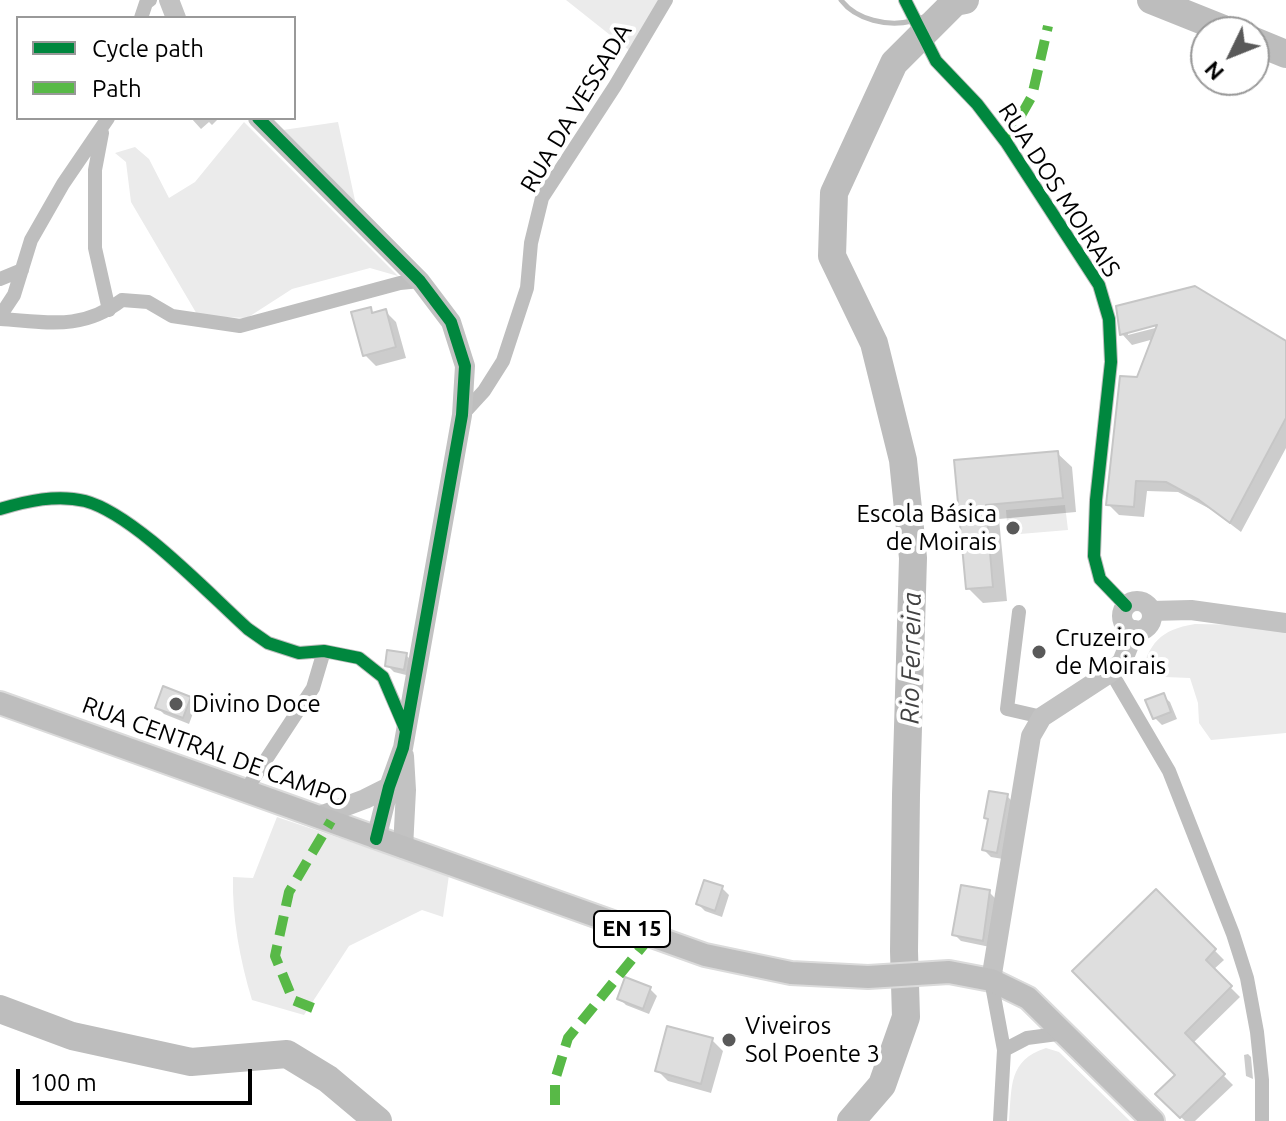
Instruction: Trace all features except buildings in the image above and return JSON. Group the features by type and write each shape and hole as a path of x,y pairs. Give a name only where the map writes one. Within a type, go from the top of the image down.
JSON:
{"main road":[{"name":"RUA CENTRAL DE CAMPO","path":"0,703 705,955 791,973 868,977 949,972 991,980 1028,998 1153,1121"}],"street":[{"name":"RUA DA VESSADA","path":"462,415 484,391 503,361 527,288 531,243 542,198 615,86 666,0"},
{"name":"RUA DOS MOIRAIS","path":"907,2 936,61 977,104 1006,142 1099,285 1109,319 1111,362 1096,500 1094,556 1100,579 1126,606"},
{"path":"260,120 420,281 451,322 465,366 462,415 404,739 376,839"},
{"path":"105,122 31,240 14,295 0,318 87,321 122,300 148,302 172,316 240,326 400,283 420,281"},
{"path":"105,122 95,170 95,248 109,310"},
{"path":"0,279 22,270"},
{"path":"0,509 37,499 83,500 117,513 268,643 299,653 324,651 359,658 383,677 404,739 406,790 403,848"},
{"path":"1151,611 1150,624 1143,630 1135,630 1124,623 1126,606 1140,602 1151,611 1191,610 1286,623"},
{"path":"1019,612 1007,709 1042,717"},
{"path":"1000,1121 1004,1050 991,980 1031,736 1042,717 1122,662 1135,630"},
{"path":"246,790 313,688 324,651"},
{"path":"1111,672 1169,771 1233,934 1247,978 1257,1032 1262,1121"},
{"path":"320,816 389,787"},
{"path":"1004,1050 1027,1038 1065,1033"}],"shaded area":[{"path":"566,0 659,0 629,50"},
{"path":"244,122 398,276 370,268 292,289 247,318 198,316 131,202 126,162 115,153 135,147 149,159 169,198 195,182"},
{"path":"338,122 356,205 283,130"},
{"path":"1065,505 1068,530 1008,535 1006,510"},
{"path":"1195,624 1248,625 1286,632 1286,733 1211,740 1199,723 1198,703 1190,678 1140,676 1152,647 1164,634"},
{"path":"277,817 449,875 443,917 422,910 349,946 304,1015 252,1000 235,923 233,877 253,878"},
{"path":"1046,1048 1059,1052 1130,1121 1009,1121 1012,1086 1018,1067 1034,1053"}],"waterway":[{"path":"841,0 864,17 893,23 918,19 955,2"},
{"name":"Rio Ferreira","path":"851,1121 882,1085 906,1017 906,795 913,558 903,460 874,343 832,256 834,193 894,63 955,2 965,0"},
{"name":"Rio Ferreira","path":"1151,0 1191,16"},
{"name":"Rio Ferreira","path":"1270,48 1286,54"},
{"name":"Rio Ferreira","path":"0,1009 72,1036 191,1062 287,1054 328,1079 378,1121"}],"marked path":[{"path":"1006,142 1032,96 1048,26"},
{"path":"313,1008 293,1000 275,956 289,892 331,821"},
{"path":"555,1105 555,1080 568,1038 651,936"}],"cycle path":[{"path":"905,0 936,61 977,104 1006,142 1099,285 1109,319 1111,362 1096,500 1094,556 1100,579 1126,606"},
{"path":"260,120 420,281 451,322 465,366 462,415 403,748 376,839"},
{"path":"0,509 31,501 64,498 85,501 126,521 192,576 248,629 268,643 299,653 324,651 359,658 383,677 406,731"}],"place":[{"name":"Escola Básica de Moirais","path":"1013,528"},
{"name":"Cruzeiro de Moirais","path":"1039,652"},
{"name":"Divino Doce","path":"176,704"},
{"name":"Viveiros Sol Poente 3","path":"729,1040"}]}
